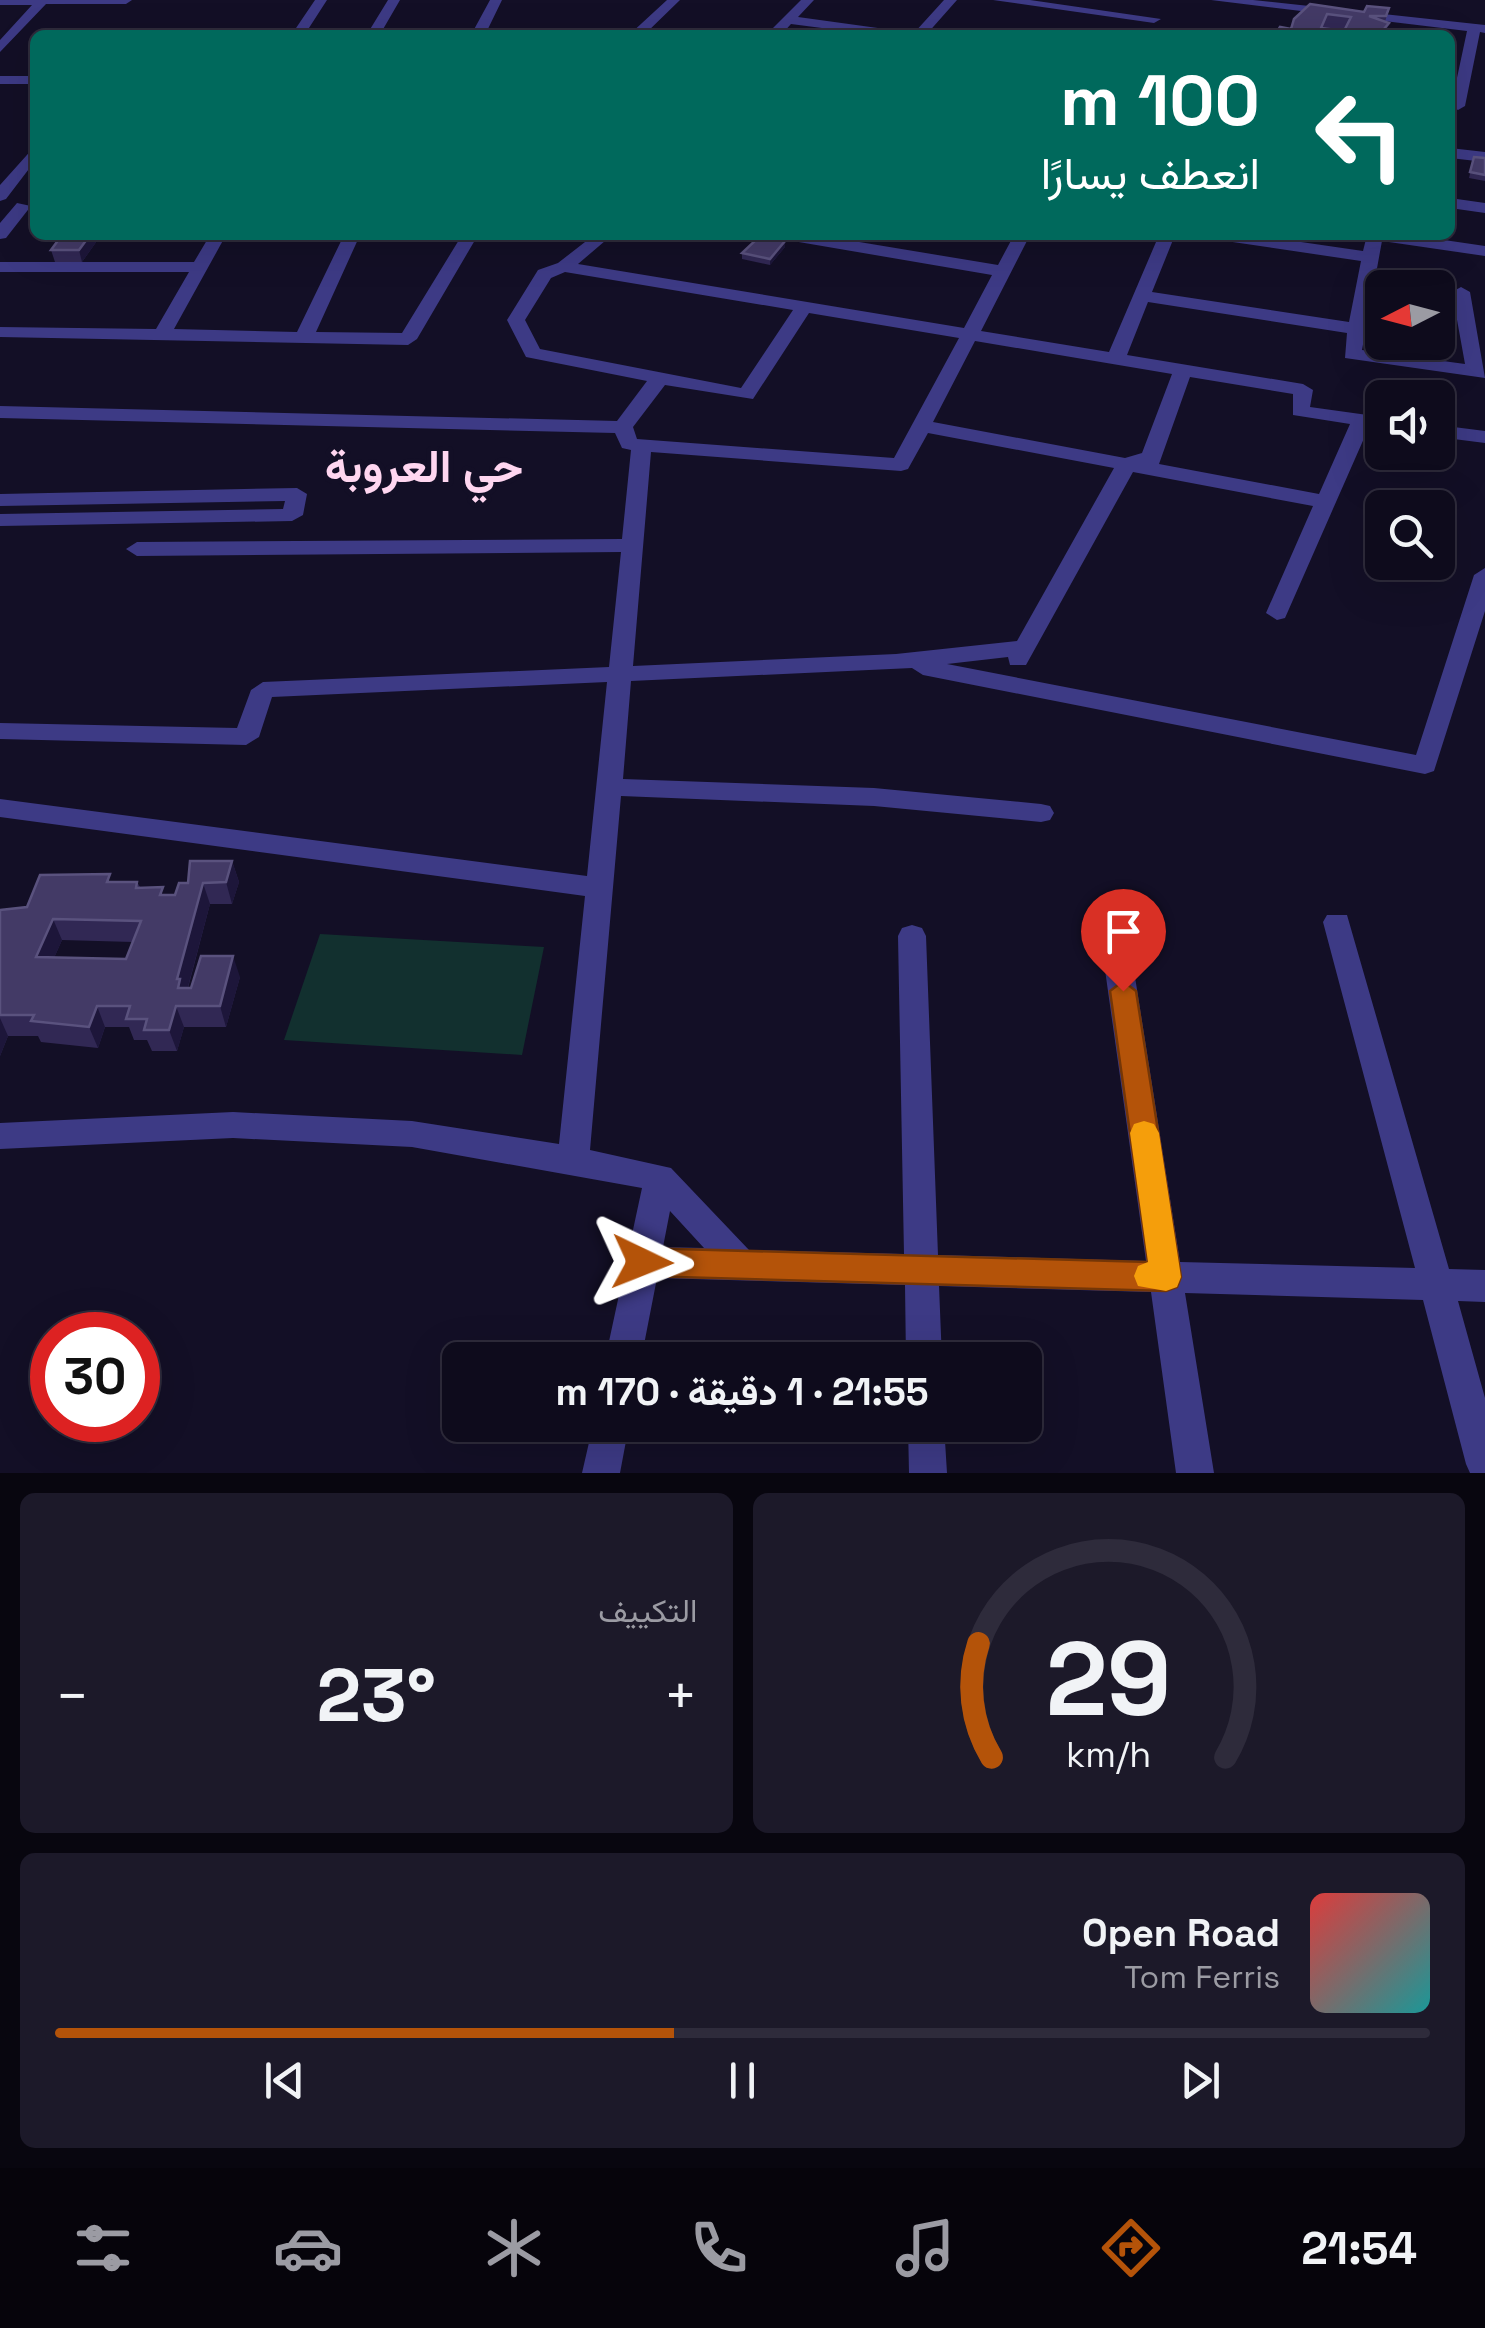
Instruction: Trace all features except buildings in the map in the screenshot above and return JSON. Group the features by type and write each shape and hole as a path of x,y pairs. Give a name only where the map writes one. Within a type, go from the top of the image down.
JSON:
{"street":[{"path":"0,48 42,0"},
{"path":"0,1 126,0"},
{"path":"301,30 322,0"},
{"path":"375,30 394,0"},
{"path":"481,30 496,0"},
{"path":"644,30 674,0"},
{"path":"778,30 808,0"},
{"path":"924,30 951,0"},
{"path":"998,0 1154,19"},
{"path":"1148,30 1163,0"},
{"path":"1217,0 1299,4 1406,28 1479,28 1468,60 1460,106"},
{"path":"1406,28 1407,0"},
{"path":"788,20 868,30"},
{"path":"11,36 30,36"},
{"path":"1468,60 1485,62"},
{"path":"0,80 30,80"},
{"path":"1455,154 1485,157"},
{"path":"0,196 30,157"},
{"path":"1455,204 1485,208"},
{"path":"0,206 29,206"},
{"path":"0,234 29,206"},
{"path":"164,334 215,240"},
{"path":"305,336 350,240"},
{"path":"0,332 408,339 467,240"},
{"path":"598,240 564,266 544,274 516,320 533,353 746,396 805,305"},
{"path":"818,240 1002,271"},
{"path":"0,412 633,436 901,465 1019,240"},
{"path":"1116,358 1165,240"},
{"path":"1253,240 1370,257"},
{"path":"1374,240 1352,354 1480,371 1462,296 1485,304"},
{"path":"1409,240 1485,251"},
{"path":"564,266 1303,390 1300,410 1365,421"},
{"path":"0,268 200,267"},
{"path":"1143,296 1358,328"},
{"path":"1006,683 1024,648 1142,463 1183,370"},
{"path":"573,1160 633,546 633,436 659,379"},
{"path":"922,426 1142,463 1326,502"},
{"path":"1455,433 1485,437"},
{"path":"1277,613 1326,502 1365,434"},
{"path":"0,500 294,504 0,520"},
{"path":"137,549 633,546"},
{"path":"896,662 1424,765 1485,575"},
{"path":"0,730 246,737 263,690 896,662 1024,648"},
{"path":"609,788 874,797 1040,813"},
{"path":"0,808 600,888"},
{"path":"1112,920 1196,1473"},
{"path":"1337,922 1485,1464"},
{"path":"912,936 924,1342"},
{"path":"0,1136 232,1125 412,1134 573,1160 660,1178 740,1264"},
{"path":"626,1342 660,1178"},
{"path":"642,1262 1485,1286"},
{"path":"601,1473 607,1442"},
{"path":"927,1442 928,1473"}],"green space":[{"path":"320,934 544,947 522,1055 284,1040"}],"slow traffic":[{"path":"1144,1133 1166,1277 1149,1276"}],"district":[{"name":"حي العروبة","path":"424,466"}],"route":[{"path":"642,1262 1166,1277 1123,991"}]}
